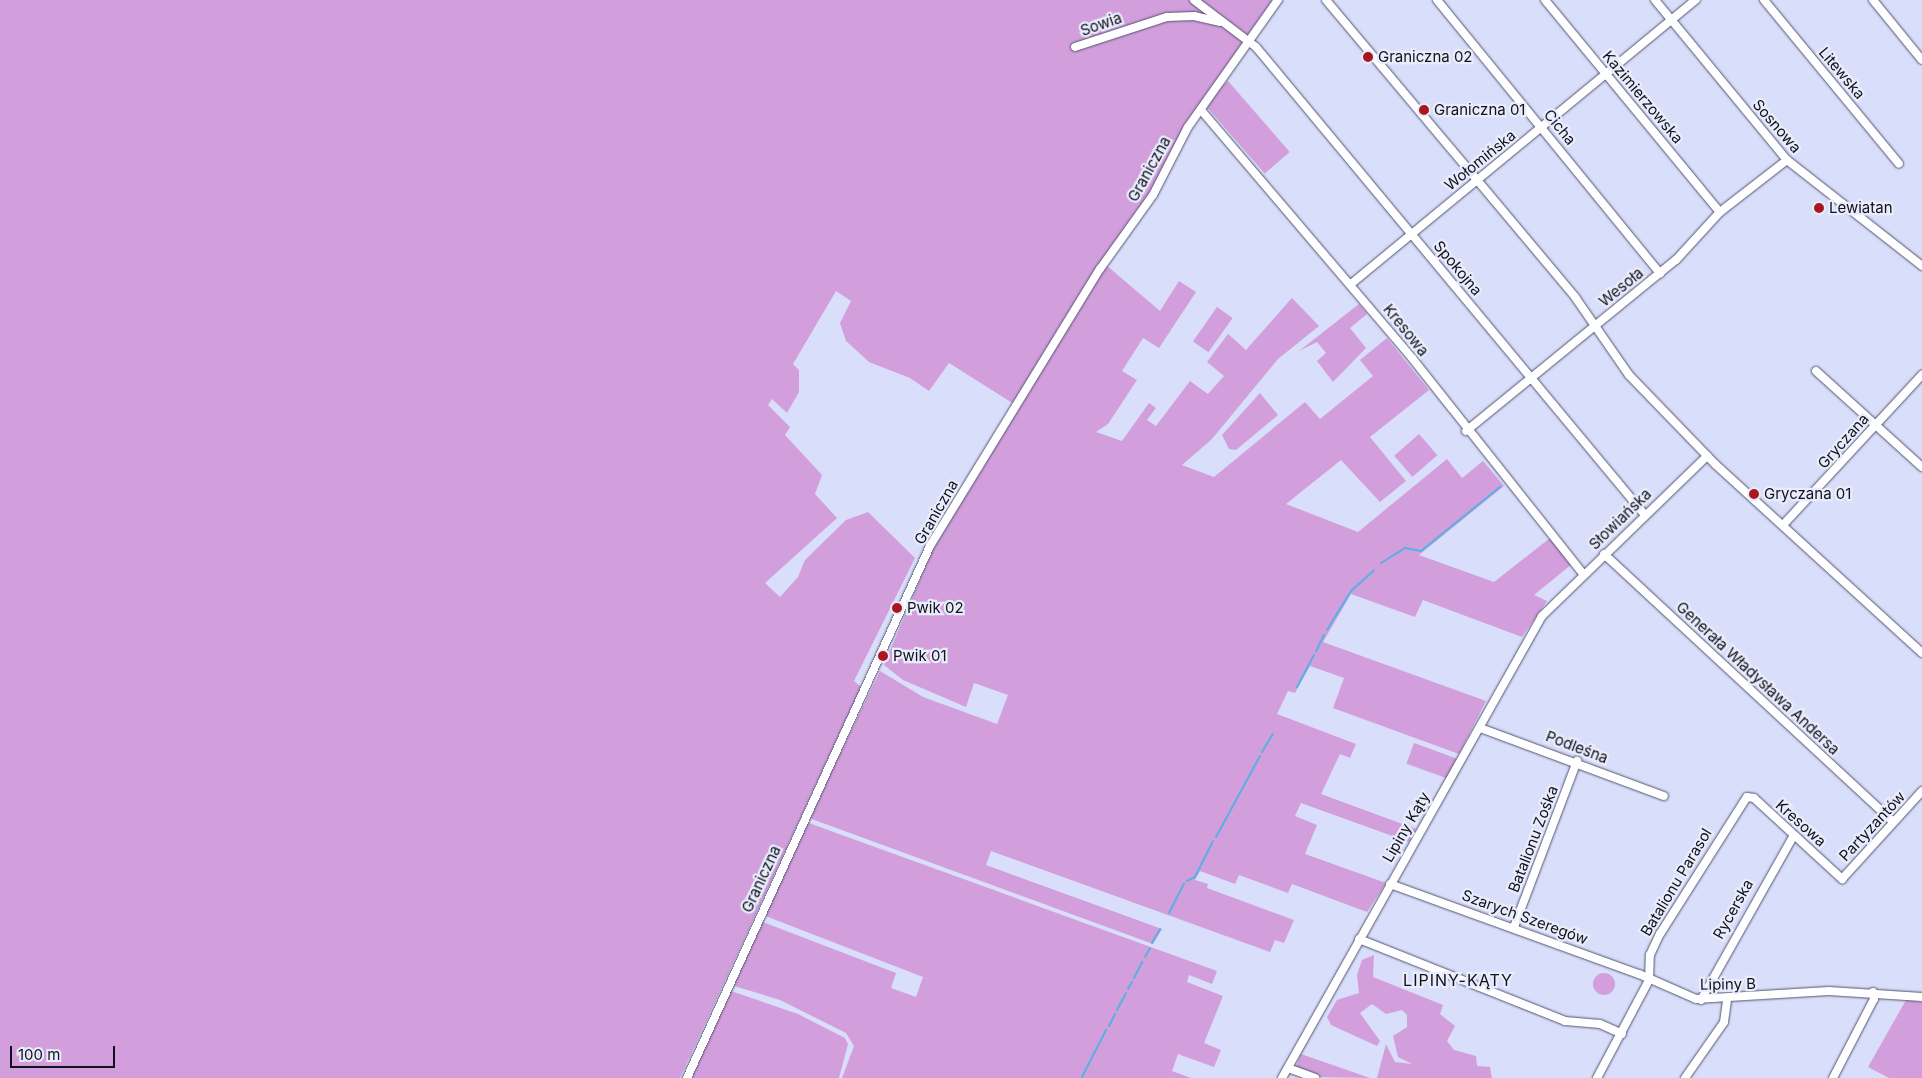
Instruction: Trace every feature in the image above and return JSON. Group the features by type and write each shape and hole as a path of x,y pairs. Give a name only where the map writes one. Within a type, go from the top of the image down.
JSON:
{"street":[{"name":"Spokojna","path":"1194,0 1249,40 1645,515"},
{"name":"Graniczna","path":"687,1078 930,546 1100,269 1153,194 1201,110 1278,0"},
{"path":"1326,0 1477,181 1594,326 1629,375 1707,456 1922,653"},
{"name":"Cicha","path":"1437,0 1660,273"},
{"name":"Kazimierzowska","path":"1545,0 1720,212"},
{"name":"Sosnowa","path":"1655,0 1787,160 1901,246 1922,266"},
{"name":"Wołomińska","path":"1351,284 1696,0"},
{"name":"Litewska","path":"1764,0 1900,164"},
{"path":"1873,0 1922,60"},
{"name":"Sowia","path":"1075,47 1167,17 1194,16 1224,23"},
{"name":"Kresowa","path":"1201,110 1351,284 1466,431 1583,574"},
{"name":"Wesoła","path":"1466,431 1660,273 1720,212 1787,160"},
{"path":"1816,371 1922,467"},
{"name":"Gryczana","path":"1783,525 1922,375"},
{"name":"Słowiańska","path":"1553,603 1707,456"},
{"name":"Generała Władysława Andersa","path":"1604,554 1893,822"},
{"name":"Lipiny Kąty","path":"1282,1078 1390,884 1553,603"},
{"name":"Podleśna","path":"1480,728 1577,761 1664,796"},
{"name":"Batalionu Zośka","path":"1514,927 1577,761"},
{"name":"Partyzantów","path":"1842,879 1922,792"},
{"name":"Kresowa","path":"1741,802 1754,798 1842,879"},
{"name":"Batalionu Parasol","path":"1649,980 1650,955 1660,934 1741,802"},
{"name":"Rycerska","path":"1701,1000 1794,835"},
{"name":"Szarych Szeregów","path":"1390,884 1514,927 1649,980"},
{"path":"1359,939 1566,1021 1600,1024 1622,1034"},
{"path":"1597,1078 1649,980"},
{"name":"Lipiny B","path":"1649,980 1701,1000 1873,992 1922,997"},
{"path":"1833,1078 1874,999 1873,992"},
{"path":"1685,1078 1724,1022 1727,1000"},
{"path":"1288,1068 1315,1078"}],"shaded area":[{"path":"0,0 1273,0 1188,121 1150,193 1102,260 1014,404 949,363 929,391 910,378 869,362 846,341 840,323 851,301 836,291 793,364 799,370 799,392 787,413 772,399 768,405 790,427 785,435 822,475 815,494 837,518 765,583 780,597 798,577 805,560 846,520 868,512 915,558 854,681 861,687 680,1078 0,1078"},
{"path":"1228,81 1290,152 1265,174 1203,103"},
{"path":"1106,265 1160,311 1179,281 1196,292 1159,348 1143,338 1122,371 1137,380 1108,424 1096,432 1122,441 1149,403 1156,408 1147,420 1156,426 1190,381 1208,394 1224,376 1207,362 1228,334 1246,350 1292,298 1319,326 1278,359 1212,439 1182,465 1214,477 1305,402 1320,419 1373,376 1360,360 1387,338 1429,390 1370,437 1406,481 1380,502 1341,460 1286,504 1358,532 1447,459 1462,478 1483,461 1504,486 1419,555 1494,582 1550,538 1572,564 1534,595 1547,601 1522,637 1423,600 1415,617 1351,594 1323,642 1486,701 1459,754 1333,708 1344,678 1310,666 1295,693 1288,691 1277,714 1356,744 1350,758 1340,754 1321,794 1416,829 1409,842 1301,803 1295,816 1317,825 1305,854 1386,883 1367,912 1292,884 1288,893 1239,875 1235,884 1200,871 1195,880 1208,884 1207,888 1294,920 1284,943 1275,940 1270,952 991,851 986,865 1162,929 1153,944 809,818 880,671 923,697 997,724 1008,695 974,683 966,707 903,680 884,665 933,549"},
{"path":"1359,304 1367,314 1350,328 1366,348 1333,382 1317,361 1326,353 1317,342 1299,351"},
{"path":"1217,307 1233,318 1208,352 1193,341"},
{"path":"1260,393 1278,415 1236,450 1229,449 1222,435"},
{"path":"1419,434 1437,455 1412,477 1394,456"},
{"path":"1414,743 1456,758 1449,779 1406,764"},
{"path":"806,822 1217,971 1212,984 1189,975 1187,982 1223,996 1204,1043 1221,1050 1214,1067 1178,1054 1172,1071 1191,1078 842,1078 854,1046 846,1033 780,1000 731,985 760,921 896,973 891,988 916,997 923,977 763,915"},
{"path":"1374,955 1373,977 1443,1005 1440,1014 1455,1026 1447,1041 1454,1050 1476,1056 1477,1066 1490,1067 1492,1078 1377,1078 1386,1044 1395,1062 1412,1064 1398,1057 1393,1036 1407,1027 1407,1015 1402,1010 1386,1014 1372,1004 1360,1013 1380,1041 1377,1046 1331,1025 1327,1017 1337,1000 1359,993 1357,975 1362,960"},
{"path":"1604,973 1612,976 1615,984 1612,992 1604,995 1596,992 1593,984 1596,976"},
{"path":"728,990 798,1014 845,1038 848,1044 839,1078 690,1078"},
{"path":"1906,1000 1922,1002 1922,1078 1889,1078 1868,1067"},
{"path":"1301,1054 1370,1078 1317,1077 1296,1067"}],"waterway":[{"path":"1381,563 1405,548 1421,551 1500,487"},
{"path":"1327,630 1351,591 1374,570"},
{"path":"1316,651 1324,635"},
{"path":"1297,687 1314,655"},
{"path":"1262,752 1273,734"},
{"path":"1216,837 1260,756"},
{"path":"1187,881 1195,877 1213,841"},
{"path":"1169,913 1184,884"},
{"path":"1152,943 1160,929"},
{"path":"1145,957 1150,948"},
{"path":"1134,978 1142,962"},
{"path":"1128,989 1132,982"},
{"path":"1117,1010 1126,993"},
{"path":"1109,1026 1115,1014"},
{"path":"1082,1077 1106,1030"}],"place":[{"name":"Graniczna 02","path":"1368,57"},
{"name":"Graniczna 01","path":"1424,110"},
{"name":"Lewiatan","path":"1819,208"},
{"name":"Gryczana 01","path":"1754,494"},
{"name":"Pwik 02","path":"897,608"},
{"name":"Pwik 01","path":"883,656"}],"district":[{"name":"LIPINY-KĄTY","path":"1458,980"}]}
